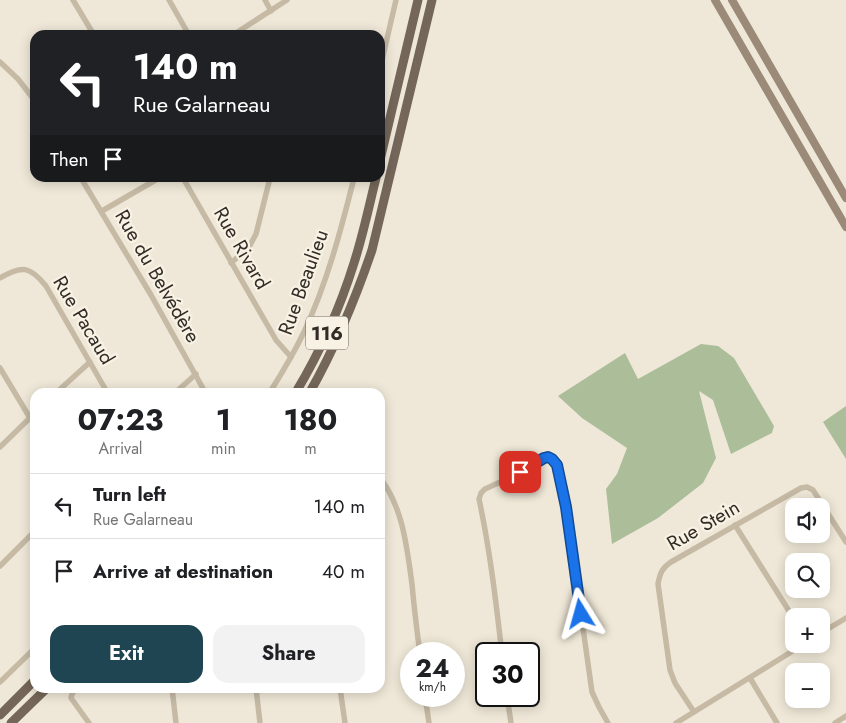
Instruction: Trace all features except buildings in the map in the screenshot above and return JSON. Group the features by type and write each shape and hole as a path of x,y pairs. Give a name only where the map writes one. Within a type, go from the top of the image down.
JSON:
{"main road":[{"path":"385,139 418,0"},
{"name":"116","path":"312,388 344,327 372,250 432,0"},
{"path":"715,0 846,227"},
{"path":"732,0 846,198"},
{"name":"116","path":"298,388 322,344 340,301 361,240 375,182"},
{"path":"0,715 30,685"},
{"path":"11,723 41,693"}],"street":[{"path":"73,0 91,30"},
{"path":"169,0 186,30"},
{"path":"265,0 271,11"},
{"path":"241,30 287,0"},
{"path":"385,47 396,0"},
{"path":"0,62 18,79 30,95"},
{"name":"Rue du Belvédère","path":"83,182 151,294 203,388"},
{"path":"102,212 152,182"},
{"name":"Rue Rivard","path":"185,182 276,340 291,357"},
{"path":"231,262 249,247 256,234 269,182"},
{"name":"Rue Beaulieu","path":"272,388 304,333 328,273 353,182"},
{"name":"Rue Pacaud","path":"0,278 20,269 31,270 37,274 46,286 105,388"},
{"path":"61,388 90,362"},
{"path":"0,368 30,412"},
{"path":"180,388 196,374"},
{"path":"0,447 30,419"},
{"path":"501,642 487,535 479,499 485,489 548,457 557,465 566,507 592,692 608,723"},
{"path":"385,486 394,503 405,539 418,642"},
{"name":"Rue Stein","path":"694,712 670,670 658,584 664,567 735,525 806,487 813,490 846,542"},
{"path":"735,525 787,608"},
{"path":"0,566 30,536"},
{"path":"830,628 846,618"},
{"path":"0,682 30,653"},
{"path":"676,723 790,653"},
{"path":"750,678 777,723"},
{"path":"73,693 71,698 89,723"},
{"path":"173,693 176,723"},
{"path":"257,693 260,723"},
{"path":"341,693 345,723"},
{"path":"427,707 429,723"},
{"path":"509,707 511,723"},
{"path":"835,723 846,716"}],"green space":[{"path":"701,344 718,346 734,358 774,426 772,433 731,454 713,400 699,391 716,458 703,483 658,518 612,544 606,489 617,474 627,448 582,418 558,396 625,353 638,379"},
{"path":"846,406 846,459 823,422"}],"route":[{"path":"520,472 548,457 557,465 566,507 581,614"}]}
